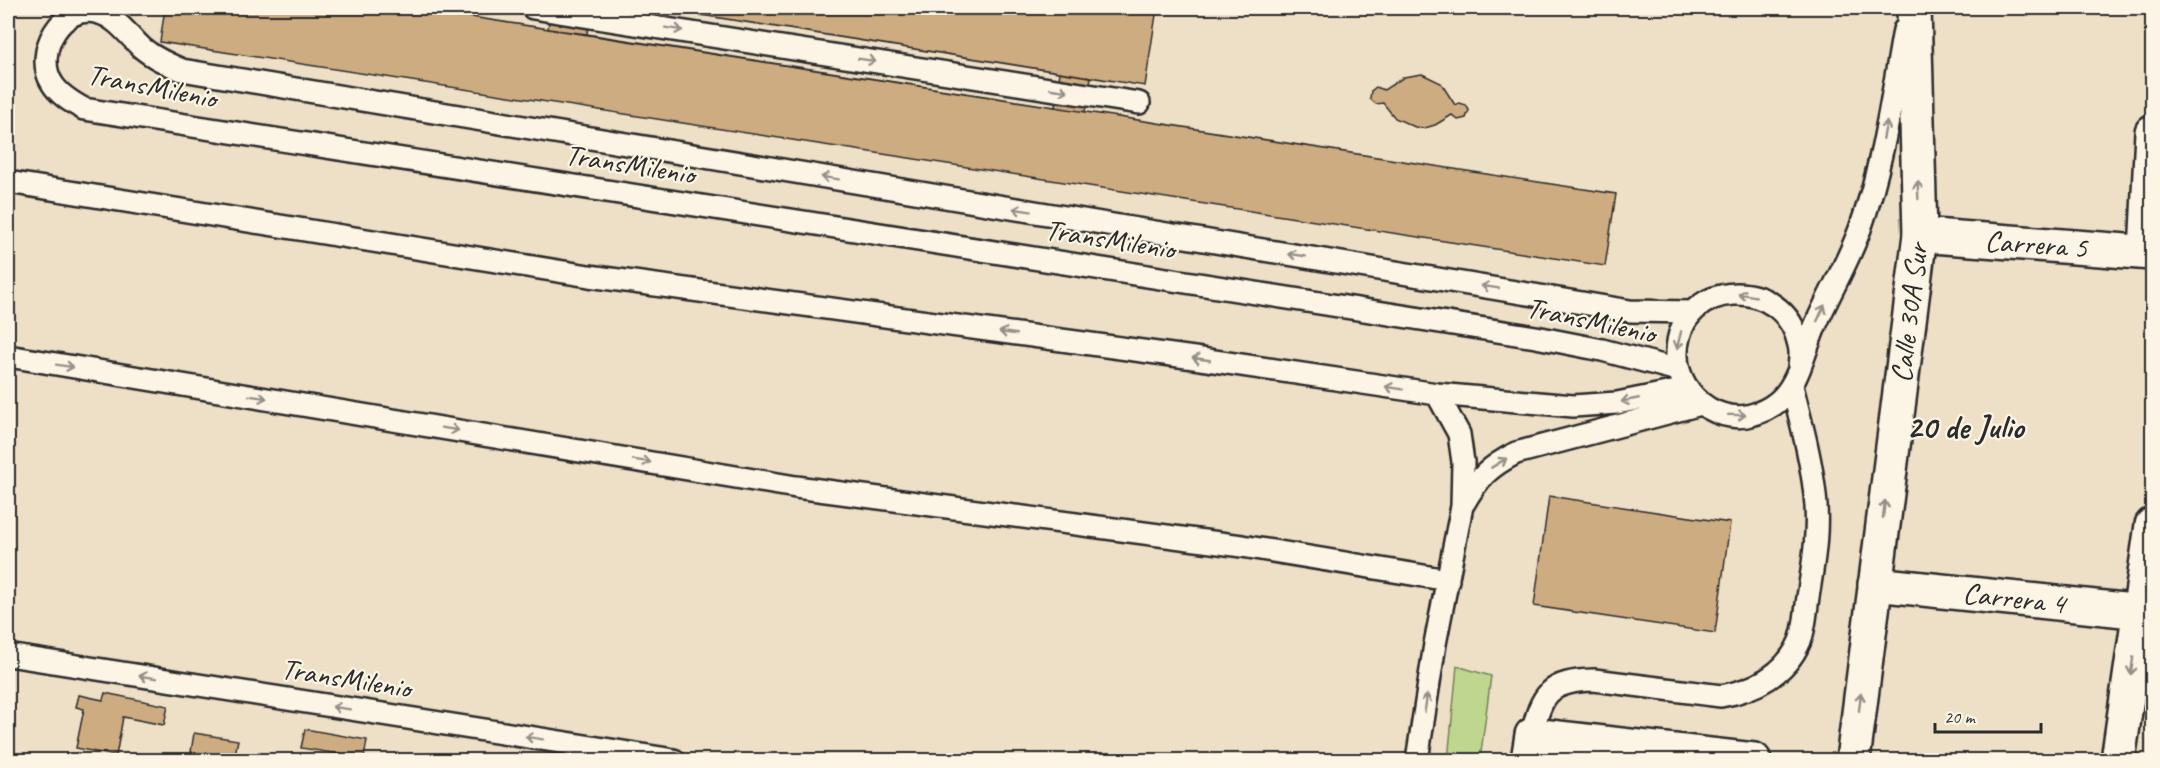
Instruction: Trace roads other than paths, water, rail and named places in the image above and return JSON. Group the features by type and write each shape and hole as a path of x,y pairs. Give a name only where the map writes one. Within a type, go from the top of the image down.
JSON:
{"street":[{"name":"Calle 30A Sur","path":"1852,760 1920,235 1914,8"},
{"path":"2149,252 2152,132"},
{"name":"Carrera 5","path":"1920,235 2149,252"},
{"path":"2118,760 2146,612 2152,525"},
{"name":"Carrera 4","path":"1875,584 2146,612"},
{"path":"1530,748 1754,760"}],"lane":[{"path":"533,8 1139,103"},
{"name":"TransMilenio","path":"1693,312 1630,311 182,70 162,62 142,48 122,26 99,13 79,12 60,24 48,43 46,63 52,83 68,100 84,109 1536,336 1602,350 1689,388 1724,415 1740,417 1761,413 1779,402 1796,377 1816,325 1860,229 1878,166 1907,8"},
{"name":"TransMilenio","path":"8,182 590,276 1182,356 1437,394 1574,406 1617,403 1689,388"},
{"name":"TransMilenio","path":"1530,748 1537,712 1542,700 1559,684 1575,680 1594,680 1721,696 1740,693 1774,676 1791,658 1801,639 1815,551 1816,523 1815,496 1796,377 1800,346 1794,327 1781,310 1765,299 1745,293 1725,294 1707,301 1693,312 1681,332 1677,351 1689,388"},
{"path":"8,356 796,487 1242,546 1448,580"},
{"path":"1462,506 1477,479 1495,464 1516,453 1689,388"},
{"path":"1417,760 1462,506 1463,462 1459,434 1437,394"},
{"name":"TransMilenio","path":"8,655 674,760"}],"district":[{"name":"20 de Julio","path":"1965,426"}]}
